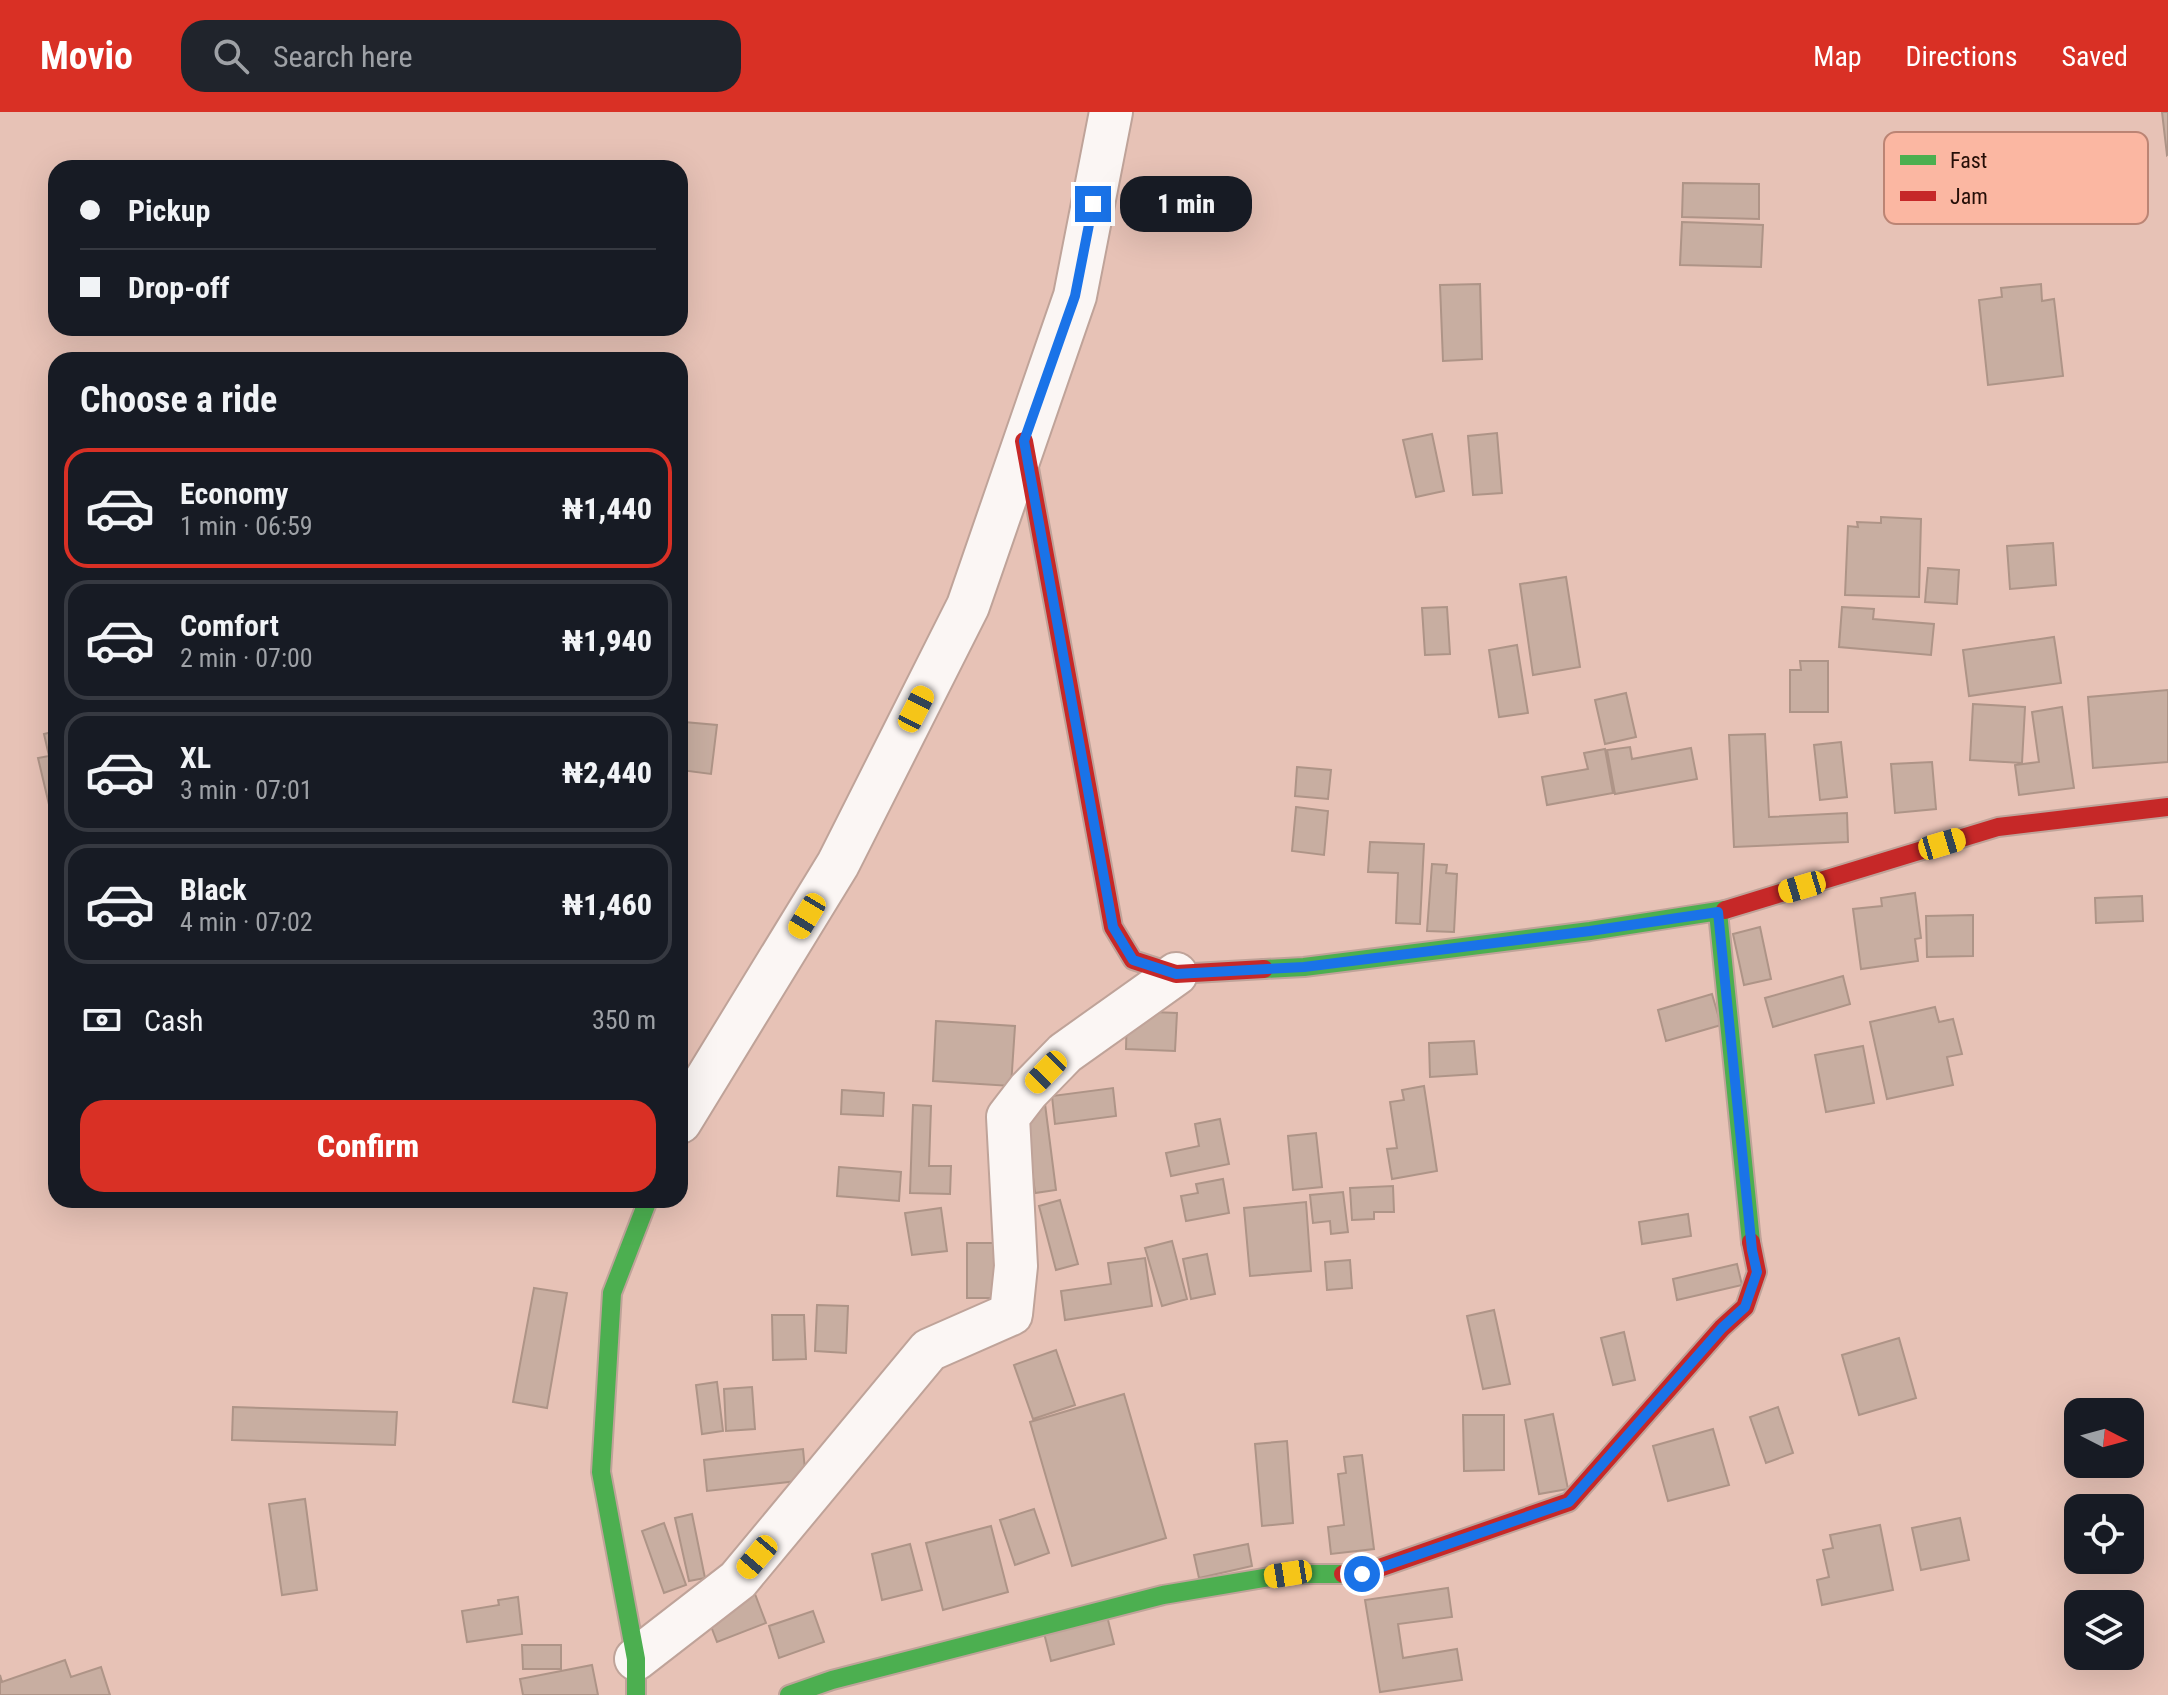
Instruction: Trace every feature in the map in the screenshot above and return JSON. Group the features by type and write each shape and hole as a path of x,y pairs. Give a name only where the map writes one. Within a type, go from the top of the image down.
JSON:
{"street":[{"path":"688,1109 845,850 968,606 1075,296 1111,112"},
{"path":"1024,441 1113,927 1133,960 1176,974 1304,967 1718,912 1998,827 2168,807"},
{"path":"789,1695 832,1680 1163,1595 1288,1574 1362,1574 1569,1502 1722,1328 1745,1307 1757,1272 1752,1250 1718,912"},
{"path":"636,1677 738,1580 929,1350 1011,1314 1016,1266 1008,1117 1065,1053 1176,974"},
{"path":"636,1677 601,1472 612,1293 645,1208"}],"building":[{"path":"2162,112 2168,112 2167,155"},
{"path":"1683,183 1759,184 1759,219 1682,217"},
{"path":"1682,222 1763,225 1761,267 1680,265"},
{"path":"1480,284 1482,359 1443,361 1440,285"},
{"path":"2041,284 2042,301 2054,299 2063,376 1988,385 1979,300 2002,297 2001,288"},
{"path":"1497,433 1502,493 1473,495 1468,436"},
{"path":"1432,434 1444,491 1416,497 1403,440"},
{"path":"1881,517 1921,519 1919,597 1845,595 1848,526 1858,527 1857,522 1881,523"},
{"path":"2053,543 2056,585 2010,589 2007,546"},
{"path":"1928,568 1959,570 1957,604 1925,602"},
{"path":"1566,577 1580,667 1533,675 1520,584"},
{"path":"1447,607 1450,654 1425,655 1422,608"},
{"path":"1842,607 1874,609 1873,619 1934,624 1931,655 1839,647"},
{"path":"2054,637 2061,683 1969,696 1963,650"},
{"path":"1517,645 1528,713 1499,717 1489,650"},
{"path":"1800,661 1828,661 1828,712 1790,712 1790,670 1801,670"},
{"path":"2168,690 2168,762 2093,768 2088,697"},
{"path":"1626,693 1636,737 1605,744 1595,700"},
{"path":"1973,704 2025,707 2022,763 1970,760"},
{"path":"2062,707 2074,788 2019,795 2015,765 2039,762 2032,712"},
{"path":"688,722 717,725 711,774 688,771"},
{"path":"1765,734 1769,817 1847,813 1848,842 1734,847 1729,735"},
{"path":"1841,742 1847,797 1820,800 1814,745"},
{"path":"1630,747 1632,759 1691,748 1697,779 1615,794 1607,750"},
{"path":"1605,749 1613,793 1547,805 1542,777 1588,769 1584,753"},
{"path":"48,756 48,800 38,758"},
{"path":"1932,762 1936,809 1895,813 1891,764"},
{"path":"1297,767 1331,770 1328,799 1295,796"},
{"path":"1296,807 1328,811 1324,855 1292,851"},
{"path":"1370,842 1424,844 1420,924 1396,923 1398,873 1368,872"},
{"path":"1432,864 1447,865 1446,873 1457,874 1454,932 1427,931"},
{"path":"1915,893 1921,938 1915,939 1918,961 1861,969 1853,909 1882,906 1881,898"},
{"path":"2142,896 2143,921 2096,923 2095,898"},
{"path":"1973,915 1973,956 1927,957 1926,916"},
{"path":"1760,927 1771,979 1744,985 1733,934"},
{"path":"1843,976 1850,1004 1773,1027 1765,998"},
{"path":"1712,994 1721,1025 1666,1041 1658,1010"},
{"path":"1935,1007 1939,1022 1953,1019 1962,1054 1947,1057 1953,1085 1887,1099 1870,1022"},
{"path":"1127,1011 1177,1013 1175,1051 1126,1049"},
{"path":"936,1021 1015,1026 1011,1086 933,1081"},
{"path":"1474,1041 1477,1074 1430,1077 1429,1043"},
{"path":"1863,1046 1874,1103 1826,1112 1815,1055"},
{"path":"1424,1086 1437,1171 1392,1179 1387,1149 1397,1148 1390,1102 1404,1100 1402,1090"},
{"path":"1113,1088 1116,1116 1055,1124 1052,1096"},
{"path":"842,1090 884,1093 883,1116 841,1114"},
{"path":"1045,1104 1056,1190 1035,1193 1024,1108"},
{"path":"913,1105 931,1106 929,1166 951,1166 950,1194 910,1193"},
{"path":"1220,1119 1229,1164 1171,1176 1166,1153 1199,1146 1195,1124"},
{"path":"1316,1133 1322,1187 1293,1190 1288,1136"},
{"path":"839,1167 901,1172 899,1201 837,1196"},
{"path":"1223,1179 1229,1213 1186,1221 1181,1196 1198,1193 1196,1184"},
{"path":"1393,1186 1394,1212 1374,1212 1374,1219 1352,1220 1350,1188"},
{"path":"1343,1192 1348,1232 1331,1234 1330,1221 1313,1223 1310,1195"},
{"path":"1060,1200 1078,1264 1056,1270 1039,1206"},
{"path":"1306,1202 1311,1271 1250,1276 1244,1208"},
{"path":"941,1208 947,1251 912,1255 905,1213"},
{"path":"1688,1214 1691,1236 1642,1244 1639,1222"},
{"path":"1172,1241 1187,1299 1162,1306 1145,1248"},
{"path":"967,1243 996,1243 997,1298 967,1298"},
{"path":"1207,1254 1215,1294 1191,1299 1183,1259"},
{"path":"1145,1258 1152,1306 1065,1320 1061,1291 1111,1284 1108,1263"},
{"path":"1350,1260 1352,1288 1327,1290 1325,1262"},
{"path":"1737,1264 1742,1285 1677,1300 1673,1279"},
{"path":"534,1288 567,1293 547,1408 513,1402"},
{"path":"817,1305 848,1306 846,1353 815,1351"},
{"path":"1494,1310 1510,1384 1483,1389 1467,1316"},
{"path":"772,1315 804,1315 806,1359 773,1360"},
{"path":"1624,1332 1635,1380 1613,1385 1601,1338"},
{"path":"1899,1338 1916,1398 1859,1415 1842,1355"},
{"path":"1056,1350 1075,1405 1033,1419 1014,1365"},
{"path":"717,1382 723,1431 702,1434 696,1385"},
{"path":"752,1387 755,1429 726,1431 724,1389"},
{"path":"1124,1394 1166,1538 1072,1566 1030,1422"},
{"path":"233,1407 397,1412 395,1445 232,1440"},
{"path":"1778,1407 1793,1453 1766,1463 1750,1417"},
{"path":"1553,1414 1568,1489 1539,1494 1525,1420"},
{"path":"1463,1415 1504,1415 1504,1470 1464,1471"},
{"path":"1713,1429 1729,1485 1668,1501 1653,1446"},
{"path":"1287,1441 1293,1523 1262,1526 1255,1444"},
{"path":"803,1449 806,1480 707,1491 704,1460"},
{"path":"1362,1455 1374,1549 1331,1554 1328,1527 1344,1525 1338,1474 1346,1473 1344,1457"},
{"path":"305,1499 317,1590 282,1595 269,1504"},
{"path":"1034,1509 1049,1553 1015,1565 1000,1520"},
{"path":"692,1514 705,1578 689,1581 675,1518"},
{"path":"1960,1518 1969,1560 1921,1570 1912,1528"},
{"path":"664,1523 686,1585 664,1593 642,1531"},
{"path":"1880,1525 1893,1590 1822,1605 1817,1580 1829,1577 1823,1550 1833,1548 1830,1535"},
{"path":"991,1526 1008,1592 943,1610 926,1543"},
{"path":"910,1544 922,1590 882,1600 872,1554"},
{"path":"1248,1544 1252,1566 1199,1578 1194,1555"},
{"path":"1448,1588 1452,1617 1398,1624 1403,1658 1457,1649 1462,1680 1380,1692 1365,1600"},
{"path":"755,1594 766,1623 717,1642 706,1613"},
{"path":"518,1597 522,1634 467,1642 462,1611 499,1605 498,1600"},
{"path":"813,1611 824,1642 779,1658 769,1626"},
{"path":"1107,1616 1114,1644 1051,1661 1044,1633"},
{"path":"522,1645 561,1645 561,1669 523,1669"},
{"path":"65,1660 71,1677 101,1667 110,1695 0,1695 0,1675 2,1682"},
{"path":"592,1665 598,1695 523,1695 520,1679"}],"traffic: fast":[{"path":"1264,969 1304,967 1590,931 1725,910"},
{"path":"1718,912 1751,1242"},
{"path":"636,1695 636,1659 601,1472 612,1293 645,1208"},
{"path":"789,1695 832,1680 1163,1595 1288,1574 1343,1574"}],"traffic: jam":[{"path":"1024,441 1113,927 1133,960 1176,974 1264,969"},
{"path":"1725,910 1998,827 2168,807"},
{"path":"1343,1574 1362,1574 1569,1502 1722,1328 1745,1307 1757,1272 1751,1242"}],"route":[{"path":"1093,204 1075,296 1024,441 1113,927 1133,960 1176,974 1304,967 1718,912 1752,1250 1757,1272 1745,1307 1722,1328 1569,1502 1362,1574"}]}
